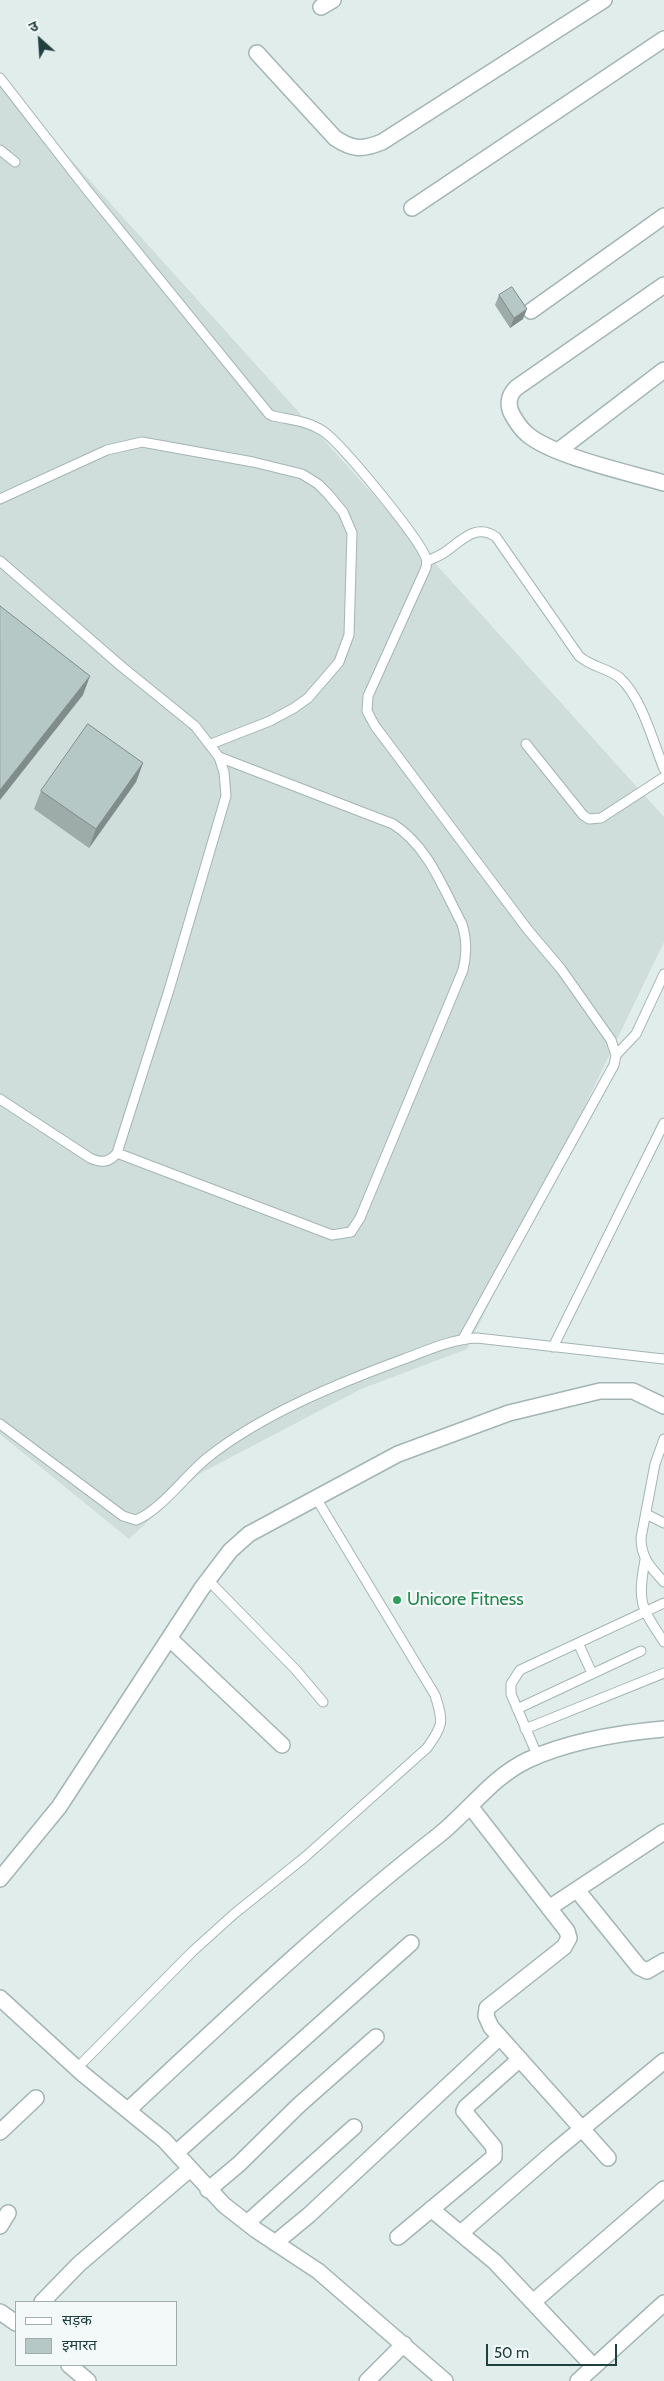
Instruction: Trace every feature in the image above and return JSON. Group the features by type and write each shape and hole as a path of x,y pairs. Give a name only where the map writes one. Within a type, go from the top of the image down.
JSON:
{"street":[{"path":"257,53 335,138 345,145 367,148 382,142 604,0"},
{"path":"412,208 664,39"},
{"path":"531,311 664,216"},
{"path":"663,482 558,451 528,435 518,425 509,405 512,393 664,285"},
{"path":"558,451 664,370"},
{"path":"0,1879 59,1806 208,1580 230,1551 248,1534 398,1454 509,1413 600,1391 633,1391 664,1406"},
{"path":"170,1639 282,1745"},
{"path":"128,2110 328,1927 441,1834 505,1773 538,1756 594,1740 664,1729"},
{"path":"470,1806 567,1931 569,1938 564,1947 487,2008 486,2016 491,2027 608,2158"},
{"path":"549,1908 664,1833"},
{"path":"577,1890 638,1967 647,1971 664,1960"},
{"path":"176,2153 411,1943"},
{"path":"0,1998 77,2068 176,2153 208,2190 247,2223 318,2271 445,2381"},
{"path":"275,2243 308,2215 500,2036"},
{"path":"208,2190 239,2164 299,2105 376,2037"},
{"path":"398,2238 494,2157 494,2147 464,2111 466,2107 520,2059"},
{"path":"462,2232 664,2061"},
{"path":"0,2132 36,2098"},
{"path":"247,2223 354,2127"},
{"path":"43,2301 79,2264 190,2169"},
{"path":"533,2302 664,2189"},
{"path":"432,2209 462,2232 495,2262 593,2366"},
{"path":"578,2381 664,2304"},
{"path":"0,2312 15,2322"},
{"path":"370,2380 404,2344"},
{"path":"70,2366 88,2381"}],"lane":[{"path":"0,78 87,190 269,414 315,426 331,437 398,516 427,561"},
{"path":"0,150 15,162"},
{"path":"0,499 106,450 142,442 253,462 302,474 318,484 328,494 350,522 353,538 348,635 339,662 308,698 294,708 270,722 211,744"},
{"path":"463,1338 614,1065 616,1055 611,1040 571,982 528,930 375,726 367,712 368,696 427,561 447,551 466,536 476,532 484,531 496,537 574,650 586,662 619,678 625,685 639,707 664,769"},
{"path":"0,561 121,666 195,726 211,744 219,757 224,772 226,796 169,990 117,1153 106,1162 98,1162 0,1099"},
{"path":"526,744 583,816 590,819 601,818 664,777"},
{"path":"117,1153 332,1235 351,1232 360,1218 463,970 466,957 466,936 462,924 425,854 407,832 393,824 219,757"},
{"path":"616,1055 636,1034 664,974"},
{"path":"553,1347 664,1123"},
{"path":"0,1424 123,1516 136,1520 154,1509 207,1458 263,1423 353,1378 463,1338 664,1359"},
{"path":"664,1439 655,1464 640,1538 645,1560 664,1582"},
{"path":"77,2068 193,1951 234,1914 305,1857 427,1748 441,1727 441,1713 435,1695 316,1498"},
{"path":"646,1514 664,1523"},
{"path":"645,1560 640,1589 644,1612 664,1642"},
{"path":"208,1580 296,1670 323,1702"},
{"path":"538,1756 511,1694 510,1684 514,1676 520,1670 664,1603"},
{"path":"578,1643 592,1673"},
{"path":"517,1709 641,1650"},
{"path":"525,1729 664,1673"}],"shaded area":[{"path":"0,81 664,817 664,942 467,1349 361,1389 199,1474 129,1539 0,1434"}],"building":[{"path":"512,287 527,309 514,318 499,295"},
{"path":"0,606 90,676 0,790"},
{"path":"88,724 143,763 96,829 41,791"}],"place":[{"name":"Unicore Fitness","path":"397,1600"}]}
